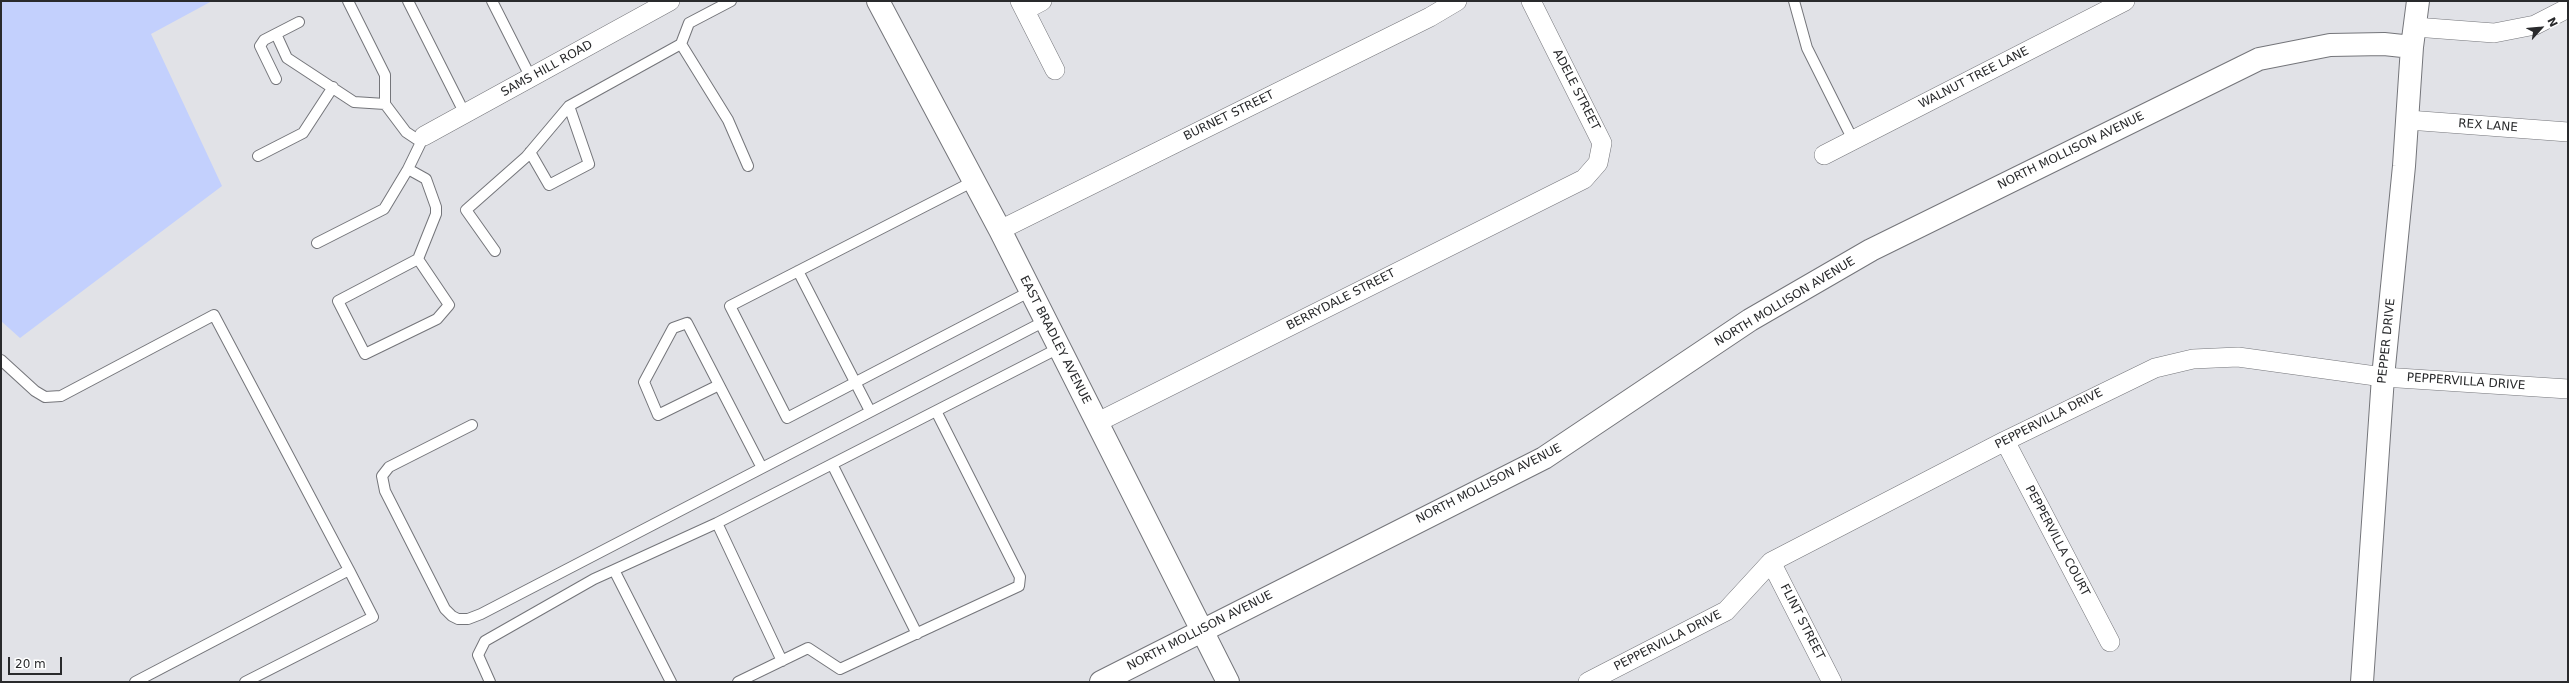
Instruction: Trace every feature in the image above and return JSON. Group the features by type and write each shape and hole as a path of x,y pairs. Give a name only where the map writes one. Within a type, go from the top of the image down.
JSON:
{"street":[{"name":"SAMS HILL ROAD","path":"423,139 531,78 650,6 670,1"},
{"name":"EAST BRADLEY AVENUE","path":"878,1 1000,230 1029,292 1098,422 1228,682"},
{"path":"1042,1 1022,6 1055,70"},
{"name":"BURNET STREET","path":"1000,230 1430,17 1457,1"},
{"name":"ADELE STREET","path":"1531,1 1602,143 1598,163 1584,179"},
{"name":"WALNUT TREE LANE","path":"1824,154 2125,1"},
{"name":"PEPPER DRIVE","path":"2362,682 2383,377 2408,120 2413,37 2418,1"},
{"path":"2413,37 2494,32 2535,24 2568,8"},
{"name":"NORTH MOLLISON AVENUE","path":"1101,682 1201,630 1544,458 1750,320 1871,250 2252,62 2282,53 2330,45 2384,44 2413,37"},
{"name":"REX LANE","path":"2408,120 2568,132"},
{"name":"BERRYDALE STREET","path":"1098,422 1584,179"},
{"name":"PEPPERVILLA DRIVE","path":"1588,682 1726,611 1771,562 2136,375 2174,363 2193,359 2238,357 2383,377 2568,389"},
{"name":"PEPPERVILLA COURT","path":"2005,441 2110,642"},
{"name":"FLINT STREET","path":"1771,562 1832,682"}],"lane":[{"path":"317,243 384,209 423,139 406,132 385,104 385,75 348,1"},
{"path":"408,1 465,114"},
{"path":"492,1 531,78"},
{"path":"496,251 466,210 530,152 569,106 681,44 689,23 731,1"},
{"path":"1794,1 1808,48 1853,140"},
{"path":"276,79 260,46 264,40 299,22"},
{"path":"276,34 287,58 354,102 385,104"},
{"path":"681,44 728,120 748,166"},
{"path":"258,156 303,133 333,88"},
{"path":"530,152 549,186 589,164 569,106"},
{"path":"408,168 426,179 436,207 436,214 418,259 338,301 365,354 437,319 449,305 418,259"},
{"path":"974,181 730,306 787,418 1029,292"},
{"path":"798,271 870,411"},
{"path":"1,360 20,380 40,394 45,397 61,396 214,315 373,617 245,682"},
{"path":"472,425 389,467 382,476 385,491 445,610 458,619 468,619 481,614 1045,321"},
{"path":"719,385 658,415 644,382 673,328 687,323 762,468"},
{"path":"490,682 478,656 485,641 594,579 717,523 1059,348"},
{"path":"738,682 808,648 840,669 1019,586 1020,577 936,411"},
{"path":"832,464 917,634"},
{"path":"717,523 782,661"},
{"path":"135,682 349,570"},
{"path":"614,570 671,682"}],"shaded area":[{"path":"1,1 212,1 151,34 222,186 20,338 1,321"}]}
